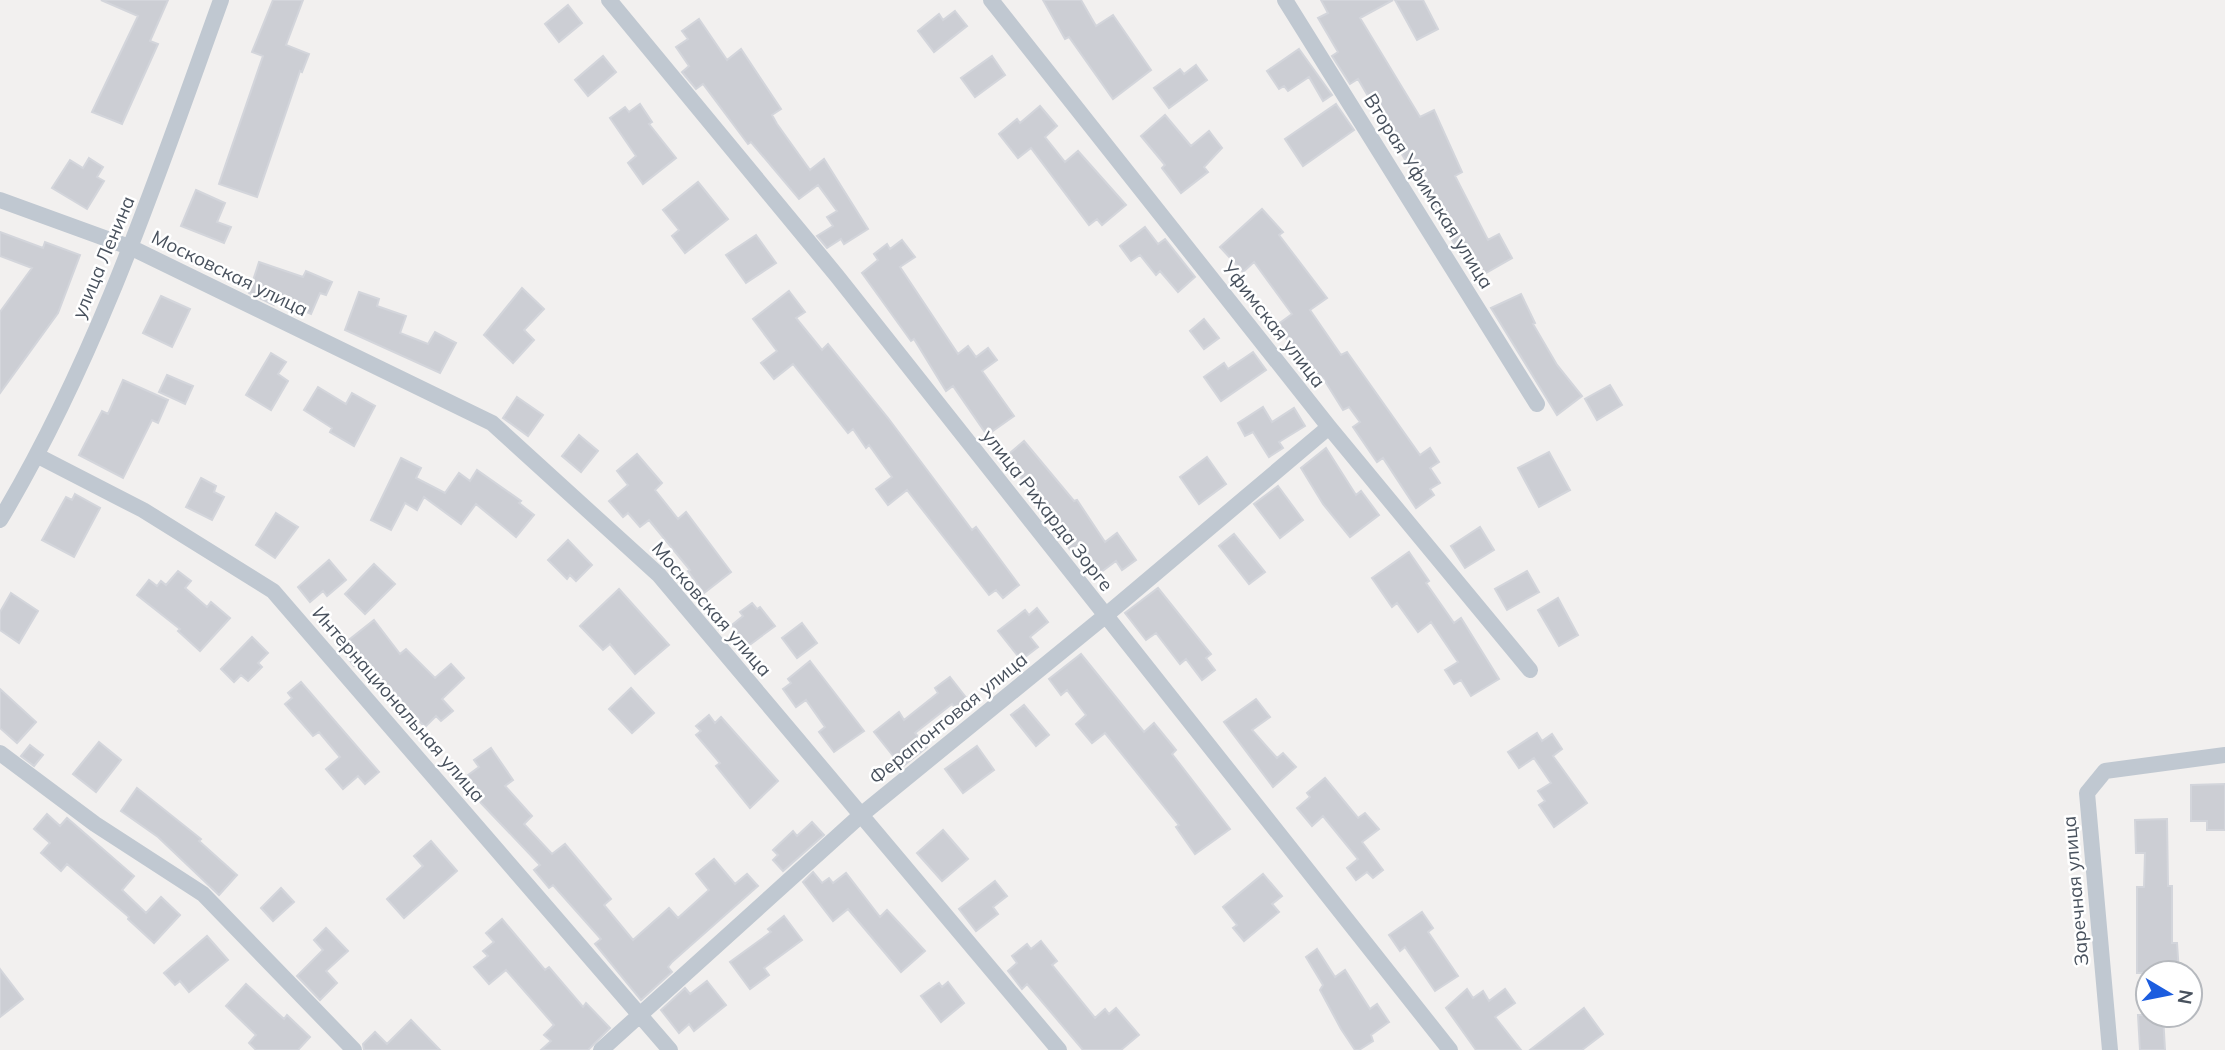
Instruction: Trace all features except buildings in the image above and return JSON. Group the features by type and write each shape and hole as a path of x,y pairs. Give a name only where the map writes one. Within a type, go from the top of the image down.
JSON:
{"street":[{"name":"улица Ленина","path":"0,520 38,456 132,248 221,0"},
{"name":"улица Рихарда Зорге","path":"609,0 837,276 1450,1050"},
{"name":"Уфимская улица","path":"991,0 1329,427 1530,670"},
{"name":"Вторая Уфимская улица","path":"1285,0 1537,404"},
{"name":"Московская улица","path":"0,200 132,248 492,424 659,575 1059,1050"},
{"name":"Ферапонтовая улица","path":"601,1050 861,815 1105,616 1329,427"},
{"name":"Интернациональная улица","path":"38,456 143,510 273,591 670,1050"},
{"path":"0,753 95,824 202,894 354,1050"},
{"name":"Заречная улица","path":"2110,1050 2087,793 2105,771 2225,755"}]}
